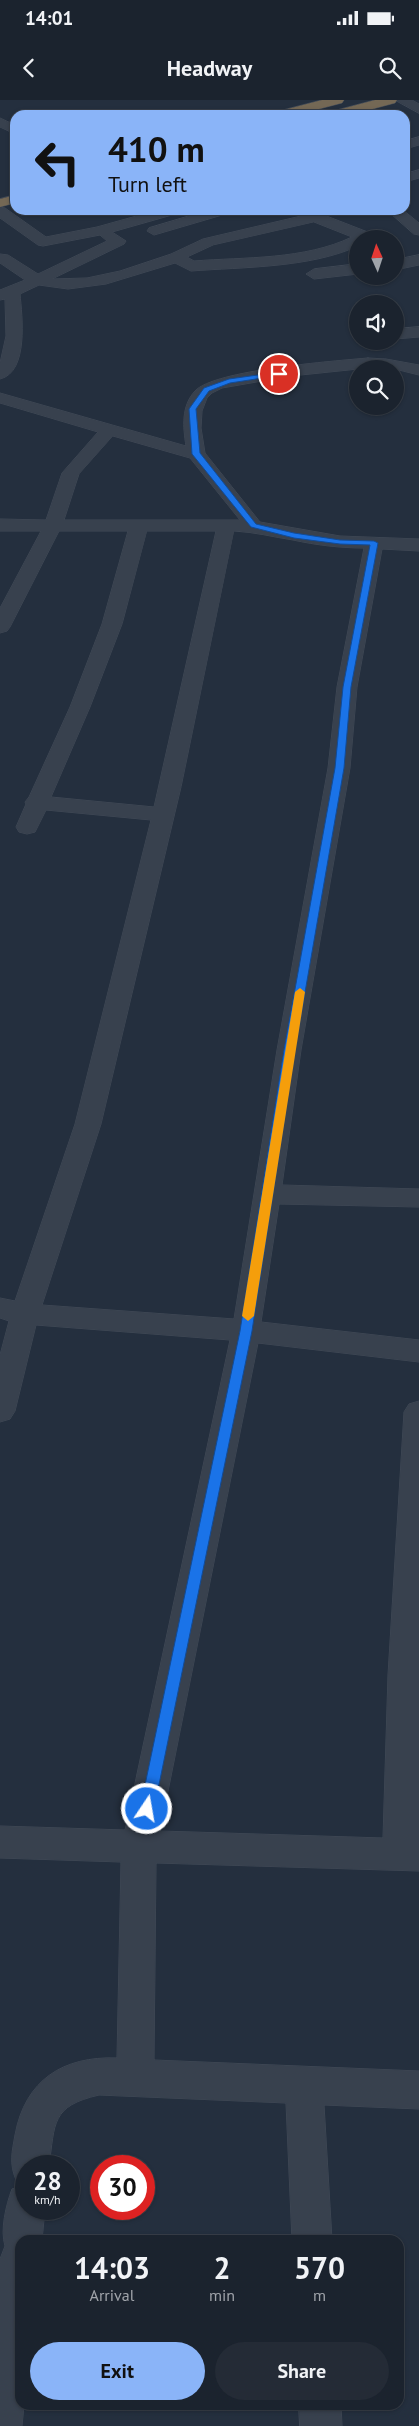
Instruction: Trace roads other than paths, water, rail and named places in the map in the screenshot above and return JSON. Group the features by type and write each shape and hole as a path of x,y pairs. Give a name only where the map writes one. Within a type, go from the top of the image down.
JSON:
{"highway":[{"path":"300,110 337,100"},
{"path":"353,110 390,100"}],"street":[{"path":"402,100 419,109"},
{"path":"0,211 43,242"},
{"path":"1,259 43,242 99,231 156,215"},
{"path":"0,374 4,371 14,347 6,294 119,240 209,215"},
{"path":"310,215 349,232"},
{"path":"400,215 419,232"},
{"path":"1,259 36,279 60,284 88,282 144,270 198,246 218,240 315,217"},
{"path":"184,223 218,240"},
{"path":"99,231 119,240"},
{"path":"176,257 191,266 306,256 339,249 349,245"},
{"path":"404,263 419,260"},
{"path":"314,274 349,270"},
{"path":"404,333 419,332"},
{"path":"254,526 196,454 192,409 206,389 229,381 378,356 419,370"},
{"path":"0,398 196,454"},
{"path":"0,627 53,525 72,472 110,429"},
{"path":"0,525 254,526 294,535 340,542 419,545"},
{"path":"27,827 36,802 80,707 112,624 139,526"},
{"path":"0,1411 13,1311 88,1124 163,815 226,526"},
{"path":"135,2078 139,1847 246,1331 290,1050 339,768 347,687 374,543"},
{"path":"36,802 163,815"},
{"path":"267,1194 419,1198"},
{"path":"13,1311 246,1331 419,1352"},
{"path":"0,1842 409,1855 404,1675 419,1412"},
{"path":"31,2155 35,2128 42,2105 62,2087 99,2076 419,2090"},
{"path":"304,2085 312,2235"},
{"path":"23,2235 24,2220"},
{"path":"1,2426 15,2302"},
{"path":"320,2410 321,2426"}]}
